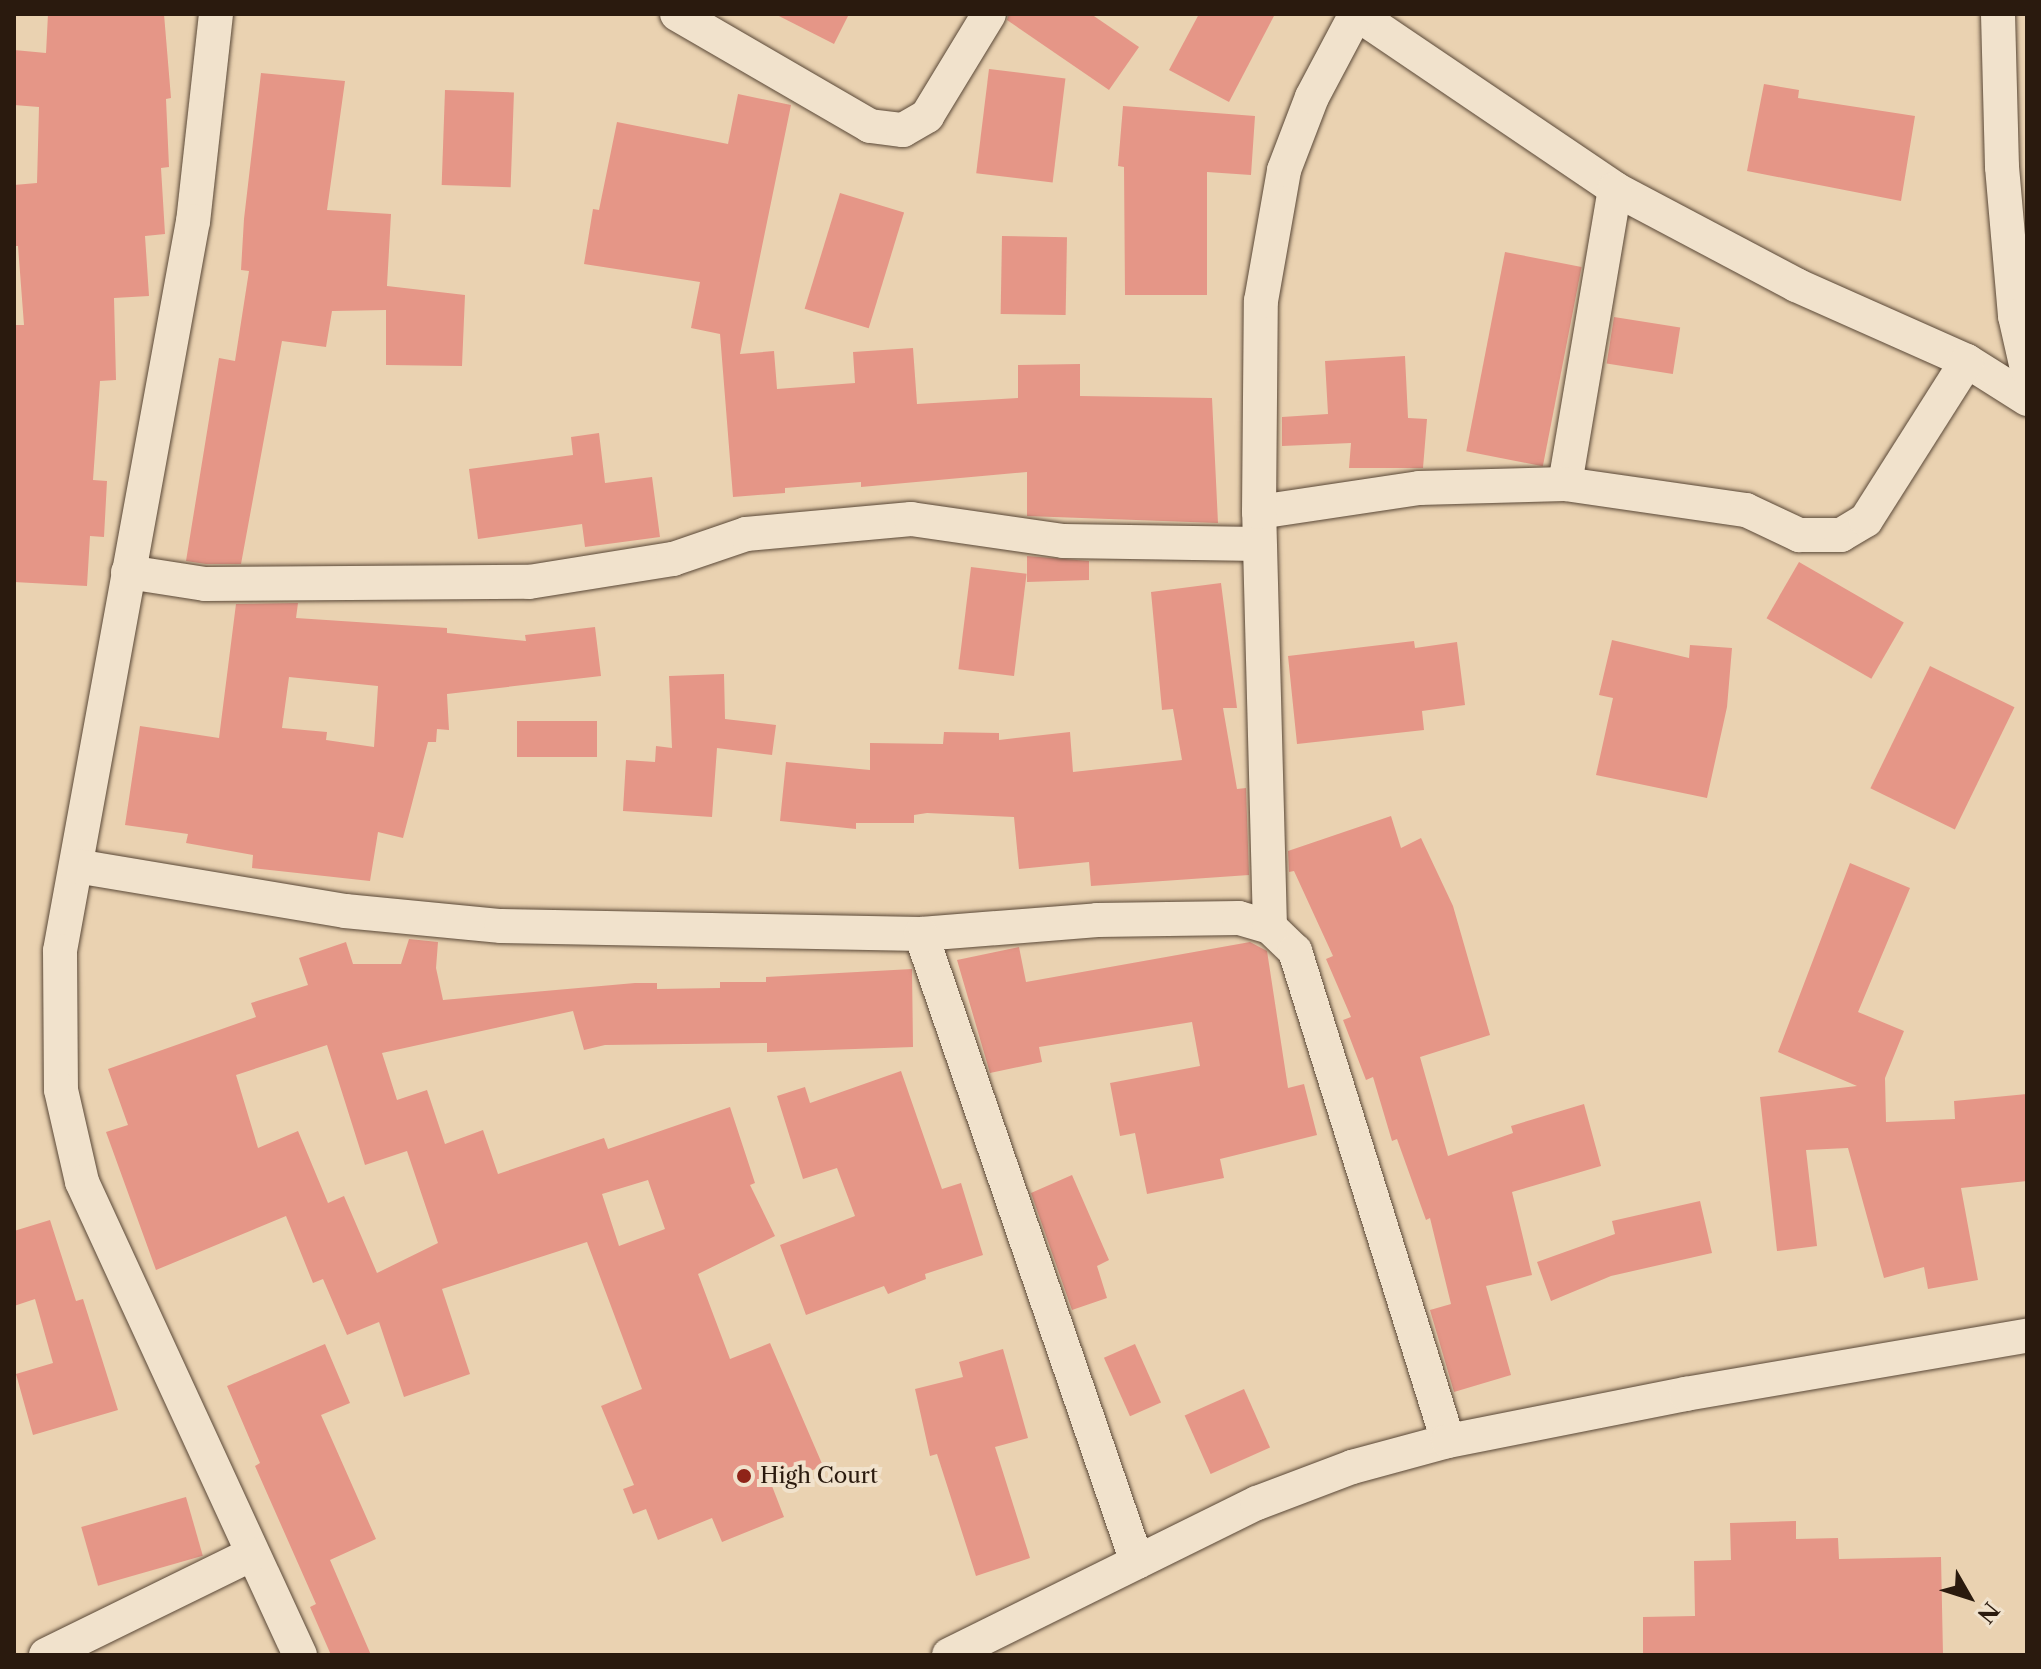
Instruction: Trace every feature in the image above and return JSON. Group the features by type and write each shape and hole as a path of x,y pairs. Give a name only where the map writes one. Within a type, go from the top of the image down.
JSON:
{"street":[{"path":"216,14 193,221 60,951 57,1017 61,1090 82,1182 300,1655"},
{"path":"677,14 870,126 903,130 927,116 989,14"},
{"path":"1270,927 1259,528 1261,301 1284,170 1312,97 1357,14 1615,189 1796,285 1967,361 2027,399"},
{"path":"1998,14 2002,167 2019,241 2015,316 2027,369"},
{"path":"1565,484 1615,189"},
{"path":"128,572 205,584 529,582 673,559 746,534 911,519 1063,541 1259,528 1419,488 1565,484 1746,510 1799,535 1841,535 1866,520 1967,361"},
{"path":"76,866 345,911 501,926 921,934 1097,920 1239,918 1270,927 1295,951 1448,1441"},
{"path":"921,934 1137,1562"},
{"path":"949,1655 1257,1503 1352,1467 1448,1441 2027,1336"},
{"path":"46,1655 252,1554"}],"building":[{"path":"48,14 164,14 171,98 166,99 169,167 161,168 165,234 145,236 149,296 114,298 116,380 100,381 93,480 107,481 104,537 90,536 87,586 14,582 14,325 24,325 18,246 14,246 14,185 37,183 39,107 14,105 14,50 46,53"},
{"path":"775,14 849,14 834,44"},
{"path":"1009,14 1091,14 1139,47 1109,90 1007,20"},
{"path":"1199,14 1275,14 1229,102 1169,70"},
{"path":"989,69 1065,78 1053,183 976,173"},
{"path":"261,73 345,81 327,210 391,214 387,286 465,295 462,366 386,365 386,310 332,311 326,347 282,341 241,564 206,564 186,561 219,358 235,361 249,271 241,270 244,219"},
{"path":"1764,84 1799,90 1798,98 1915,116 1901,201 1747,171"},
{"path":"445,90 514,92 511,187 442,185"},
{"path":"738,94 791,105 740,354 774,351 777,389 855,383 853,352 913,348 917,404 1018,398 1018,365 1080,364 1080,396 1212,398 1218,523 1027,516 1027,472 861,487 861,482 785,488 785,493 733,497 720,334 691,328 700,282 584,264 593,209 599,210 617,122 728,144"},
{"path":"1123,106 1255,116 1251,175 1207,172 1207,295 1125,295 1124,167 1118,166"},
{"path":"840,193 904,213 869,328 805,309"},
{"path":"1002,236 1067,237 1066,315 1001,314"},
{"path":"1505,252 1582,267 1543,466 1466,451"},
{"path":"1614,317 1680,327 1673,374 1607,363"},
{"path":"1405,356 1408,418 1427,419 1423,468 1349,468 1351,443 1282,446 1282,417 1328,414 1325,361"},
{"path":"599,433 605,483 652,477 660,537 585,547 582,524 478,539 469,469 573,455 571,437"},
{"path":"1027,556 1089,561 1089,580 1027,582"},
{"path":"1799,562 1904,623 1871,679 1766,618"},
{"path":"971,567 1027,574 1014,676 958,669"},
{"path":"1221,583 1237,708 1223,708 1237,789 1246,788 1249,875 1091,886 1089,862 1019,869 1014,817 927,813 914,815 914,823 856,823 856,829 780,821 786,762 870,770 870,743 943,744 944,732 999,733 999,740 1070,732 1073,772 1182,760 1173,709 1162,710 1151,592"},
{"path":"298,603 296,618 447,628 447,633 526,641 525,635 595,627 601,676 447,694 449,730 437,729 436,742 428,742 403,838 378,832 370,881 252,868 253,855 186,843 188,834 125,825 140,726 219,738 236,604","holes":["289,677 378,686 374,747 326,740 327,732 282,728"]},
{"path":"1612,640 1689,658 1690,645 1732,648 1727,707 1707,798 1596,775 1613,698 1599,695"},
{"path":"1414,641 1415,648 1457,642 1465,705 1422,711 1424,730 1297,744 1288,656"},
{"path":"1930,666 2014,707 1955,829 1870,788"},
{"path":"724,674 725,719 776,725 772,755 717,748 712,817 623,811 626,760 655,762 656,746 672,748 669,676"},
{"path":"517,721 597,721 597,757 517,757"},
{"path":"1391,816 1401,848 1421,838 1453,906 1490,1035 1420,1057 1448,1156 1513,1133 1511,1126 1584,1104 1601,1166 1512,1192 1532,1275 1486,1286 1511,1375 1454,1392 1430,1310 1451,1304 1430,1218 1426,1220 1397,1139 1392,1141 1373,1077 1366,1080 1343,1020 1351,1017 1326,959 1333,956 1294,871 1289,872 1288,851"},
{"path":"1850,863 1910,888 1858,1012 1904,1031 1885,1078 1886,1122 1955,1119 1954,1101 2027,1094 2027,1181 1961,1188 1978,1280 1928,1289 1924,1267 1884,1278 1848,1148 1806,1150 1817,1246 1777,1251 1760,1097 1857,1086 1778,1052"},
{"path":"409,939 438,942 436,968 443,1000 635,983 657,983 657,989 720,988 720,982 766,982 766,977 912,969 913,1047 767,1052 767,1043 605,1045 584,1050 573,1011 382,1053 397,1100 427,1090 445,1144 483,1130 498,1174 604,1138 608,1149 730,1107 755,1183 750,1185 775,1236 698,1274 730,1359 770,1343 823,1466 772,1486 784,1517 722,1542 712,1518 658,1540 646,1509 633,1514 623,1489 634,1485 601,1406 642,1389 587,1242 442,1289 470,1374 404,1397 379,1322 347,1335 323,1279 313,1283 286,1216 156,1270 106,1132 128,1125 108,1069 256,1017 251,1003 308,985 299,958 346,942 353,964 401,964","holes":["327,1045 365,1165 407,1151 438,1243 377,1273 344,1196 328,1203 298,1131 258,1148 236,1075","648,1180 665,1229 619,1246 602,1194"]},
{"path":"1250,942 1267,951 1288,1088 1304,1084 1317,1135 1220,1159 1224,1178 1147,1194 1135,1133 1120,1136 1110,1083 1200,1066 1192,1022 1039,1047 1042,1062 990,1073 957,960 1019,947 1026,982"},
{"path":"901,1071 942,1189 961,1183 983,1255 925,1274 926,1279 888,1294 884,1286 806,1315 780,1245 855,1216 837,1168 803,1179 777,1096 805,1087 810,1103"},
{"path":"1072,1175 1109,1260 1097,1266 1107,1298 1072,1310 1031,1193"},
{"path":"1700,1201 1712,1253 1611,1276 1551,1301 1537,1262 1615,1234 1612,1221"},
{"path":"50,1220 76,1301 83,1299 118,1410 33,1435 16,1374 53,1363 35,1299 14,1306 14,1231"},
{"path":"325,1344 350,1403 321,1415 376,1539 330,1560 371,1655 331,1655 310,1607 316,1604 255,1466 260,1463 227,1386"},
{"path":"1135,1344 1161,1402 1130,1416 1104,1358"},
{"path":"1003,1349 1028,1438 995,1447 1030,1558 976,1576 937,1454 930,1456 915,1389 963,1377 959,1362"},
{"path":"1244,1389 1270,1447 1211,1474 1185,1415"},
{"path":"186,1497 203,1556 98,1586 81,1527"},
{"path":"1796,1521 1796,1539 1838,1538 1839,1559 1941,1557 1943,1655 1643,1655 1643,1617 1695,1616 1694,1561 1731,1560 1730,1523"}],"place":[{"name":"High Court","path":"744,1476"}]}
